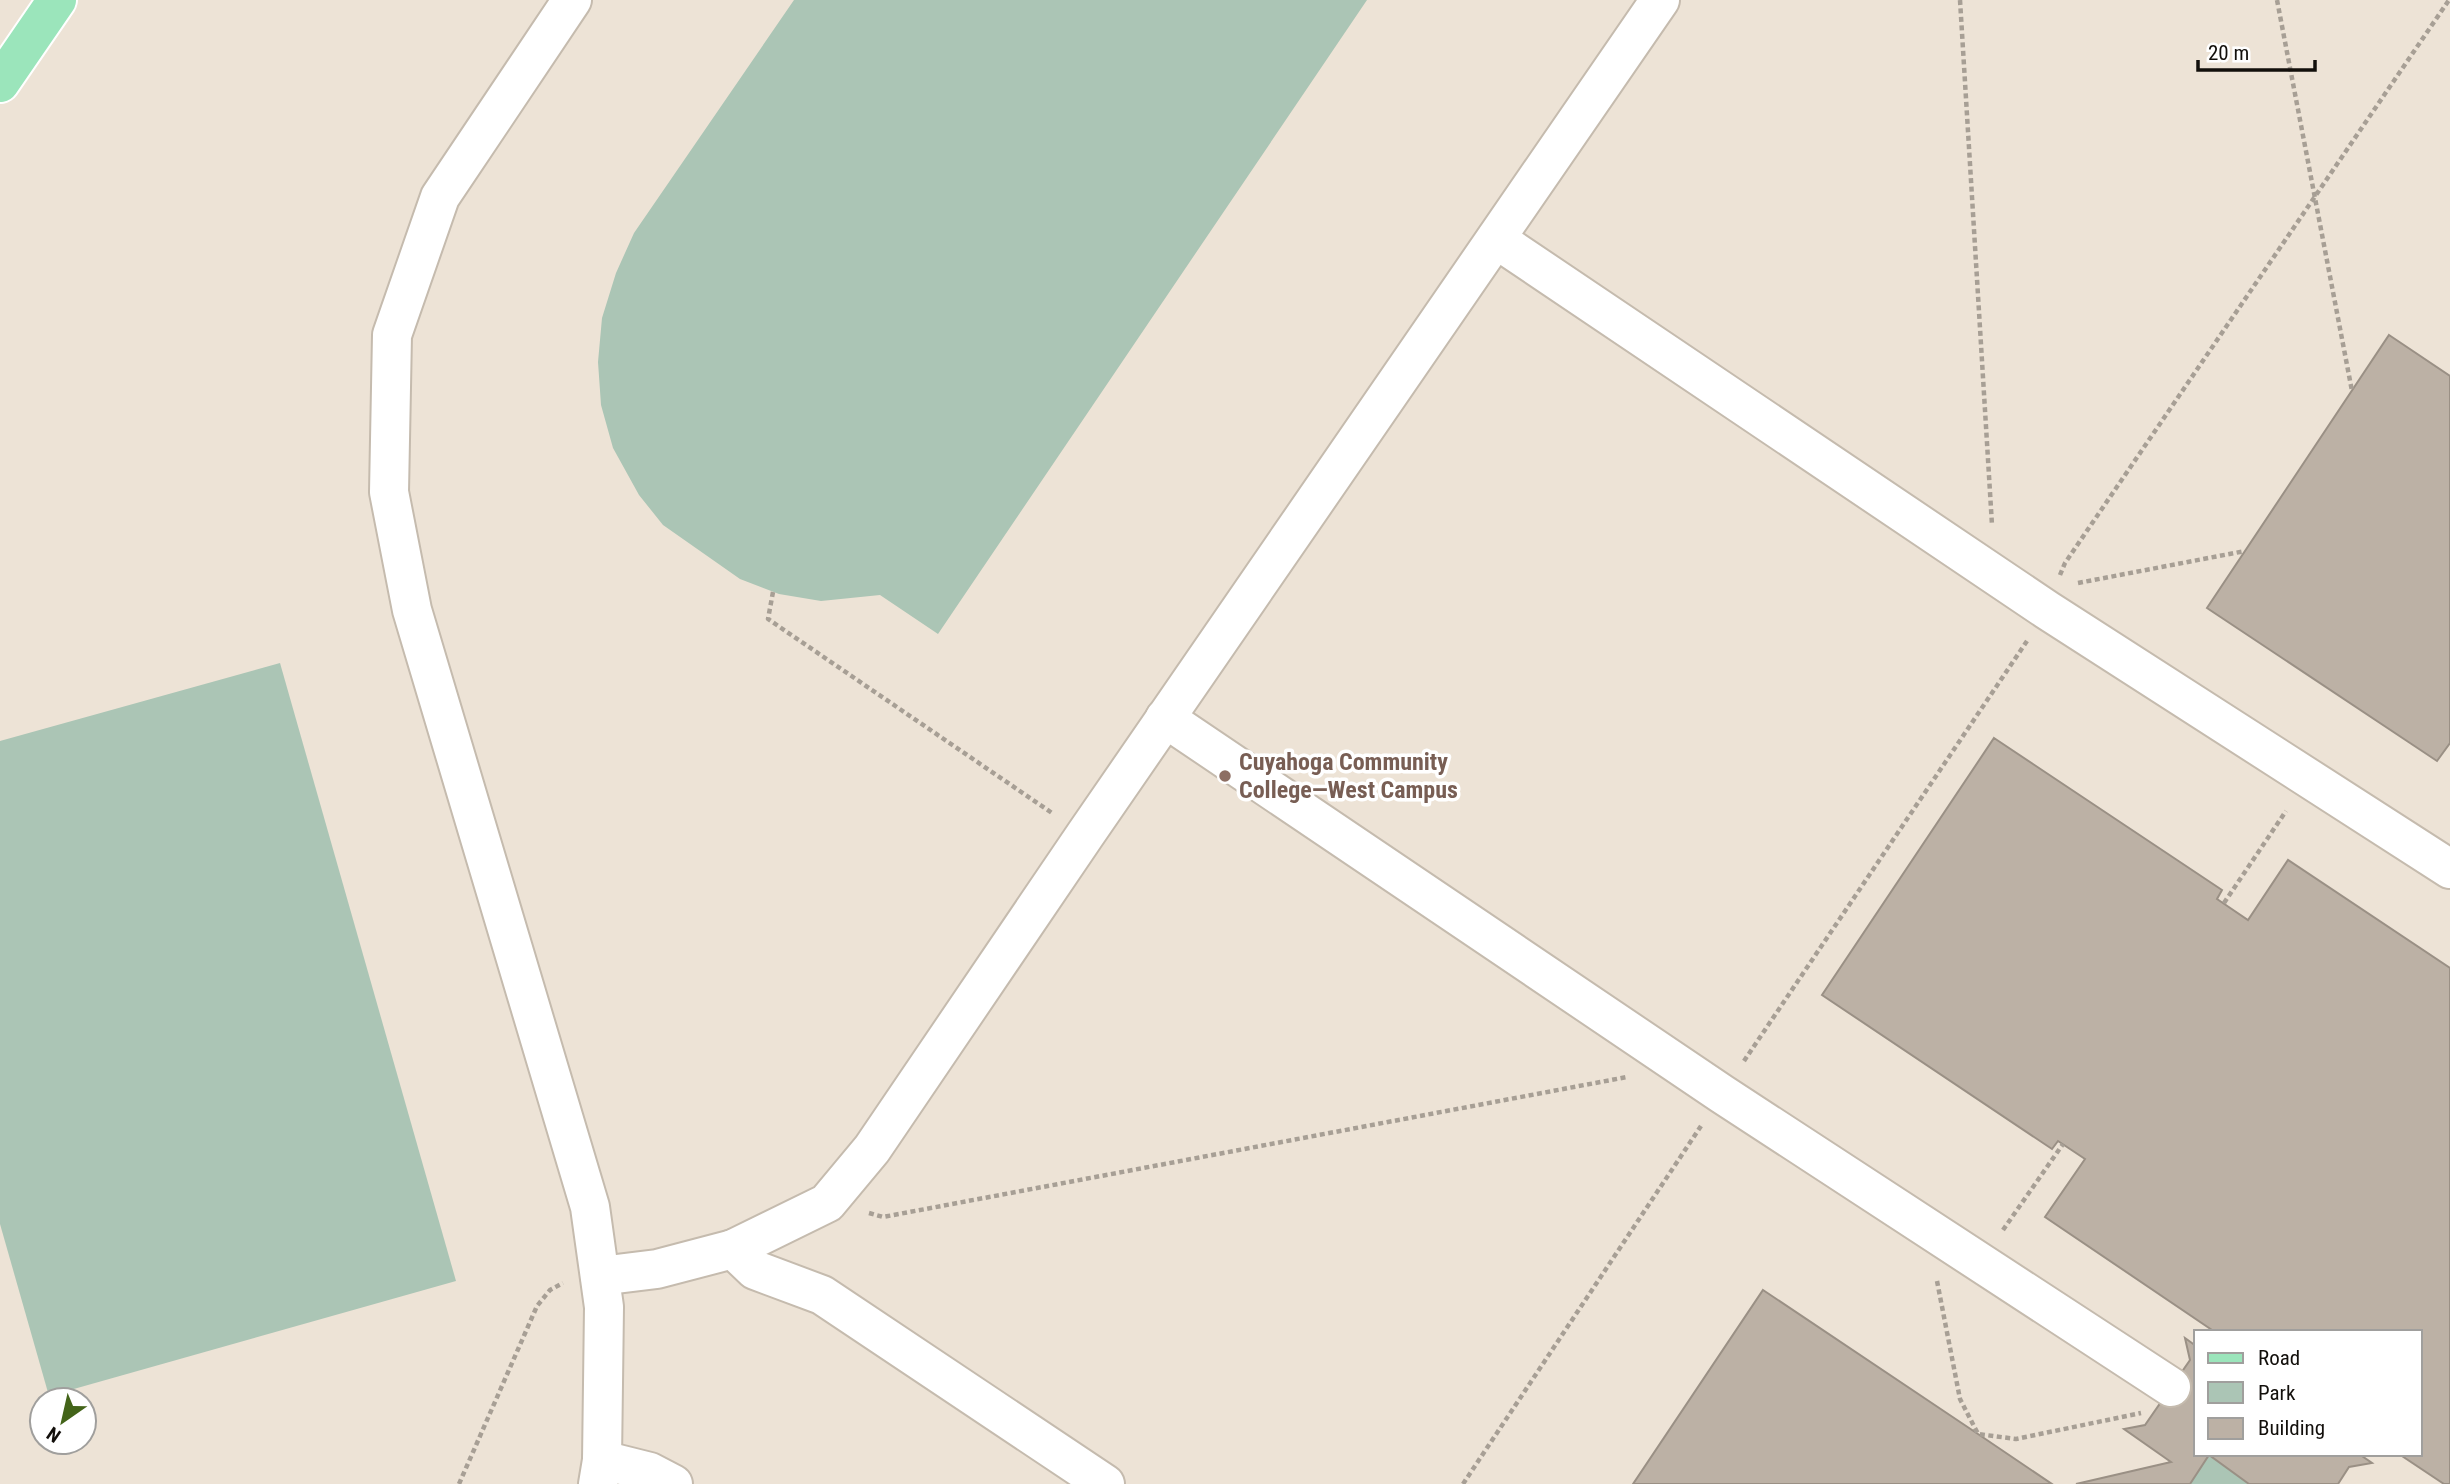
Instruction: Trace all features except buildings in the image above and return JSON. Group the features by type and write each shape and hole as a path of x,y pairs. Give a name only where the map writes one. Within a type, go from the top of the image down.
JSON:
{"main road":[{"path":"0,83 57,0"}],"lane":[{"path":"572,0 439,197 392,335 389,492 412,610 590,1207 604,1307 600,1472 650,1472 673,1484"},
{"path":"600,1276 657,1269 733,1249 827,1203 872,1149 1165,718 1660,0"},
{"path":"1496,239 1995,575 2052,599 2308,779 2450,869"},
{"path":"1165,718 1722,1094 2171,1387"},
{"path":"733,1249 755,1270 822,1295 1105,1484"}],"path":[{"path":"1960,0 1995,575"},
{"path":"2277,0 2313,199 2352,391"},
{"path":"1462,1484 2052,599 2065,563 2449,0"},
{"path":"2052,599 2245,551"},
{"path":"774,592 768,619 1085,835"},
{"path":"2224,904 2308,779"},
{"path":"827,1203 883,1217 1682,1067"},
{"path":"1981,1263 2063,1144"},
{"path":"1926,1226 1960,1399 1978,1434 2016,1439 2138,1415 2171,1387"},
{"path":"459,1484 537,1306 550,1290 564,1282 600,1276"}],"green space":[{"path":"794,0 1367,0 938,634 880,595 821,601 779,594 740,579 663,525 639,495 613,448 601,405 598,362 602,318 616,273 634,233"},
{"path":"280,663 456,1281 84,1386 46,1386 0,1224 0,741"},
{"path":"2210,1456 2249,1484 2190,1484"}],"place":[{"name":"Cuyahoga Community College—West Campus","path":"1225,776"}]}
